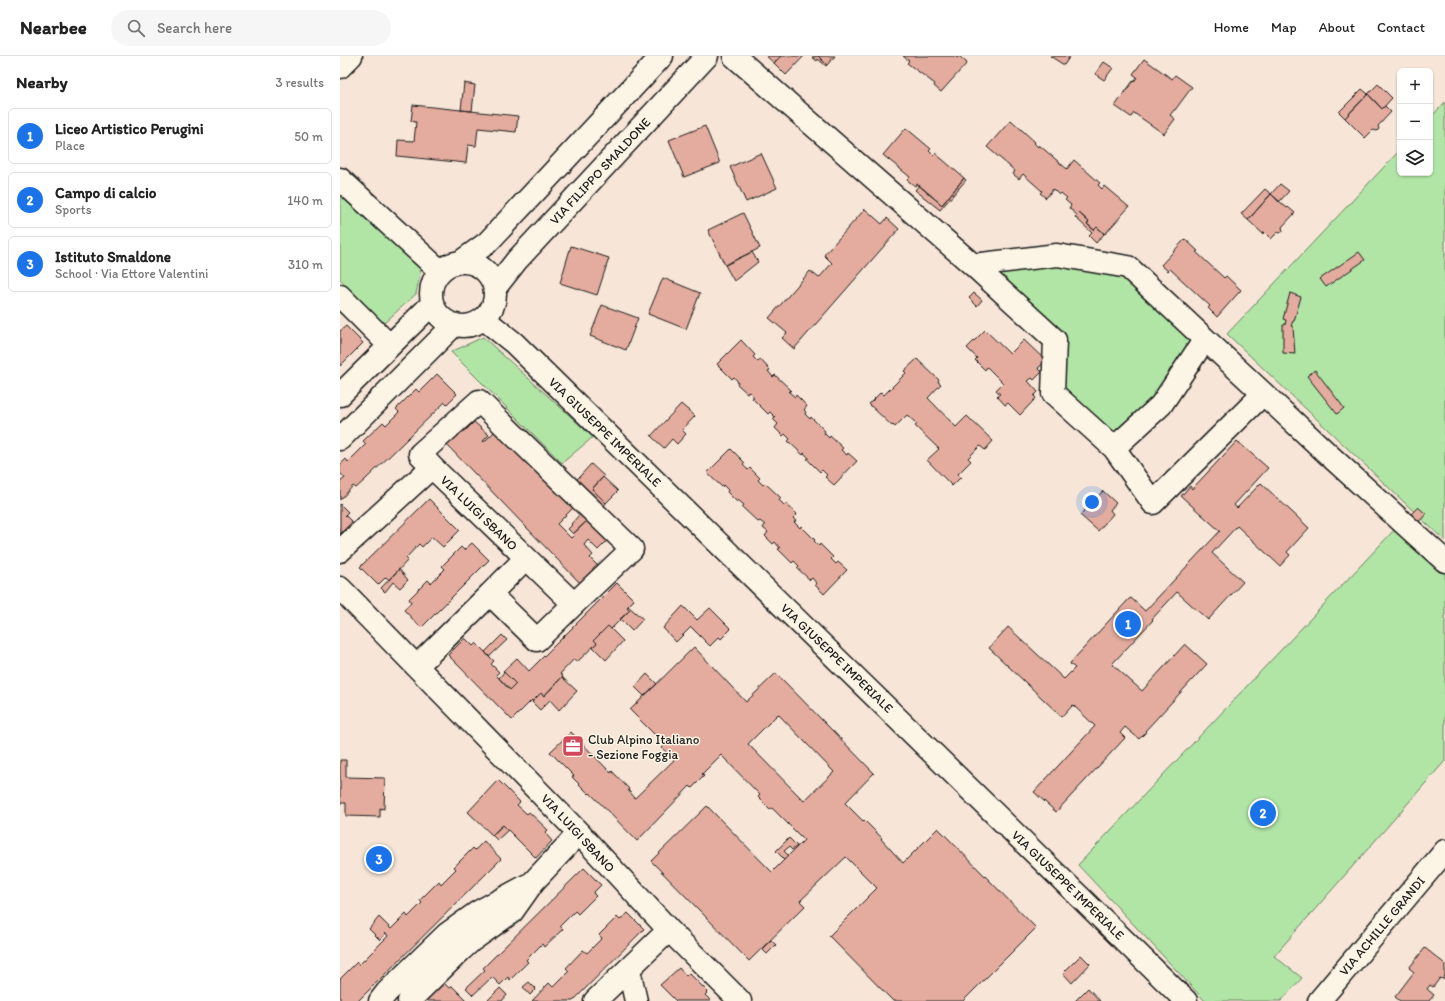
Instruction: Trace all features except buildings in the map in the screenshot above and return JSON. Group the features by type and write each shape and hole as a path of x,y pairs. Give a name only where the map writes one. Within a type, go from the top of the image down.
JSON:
{"street":[{"path":"340,67 351,56"},
{"path":"462,261 474,263 484,269 492,280 495,288 495,300 492,308 484,319 475,324 463,326 454,325 441,317 432,304 430,294 434,279 440,271 449,264 462,261 486,244 662,56"},
{"name":"VIA FILIPPO SMALDONE","path":"495,288 518,260 708,56"},
{"path":"734,56 973,265 1055,340 1053,393 1114,448 1153,503 1263,394"},
{"path":"340,179 440,271"},
{"path":"973,265 1057,255 1128,267 1263,394 1445,561"},
{"path":"340,296 389,345"},
{"path":"340,395 432,304"},
{"name":"VIA GIUSEPPE IMPERIALE","path":"484,319 514,343 1186,1001"},
{"path":"340,439 454,325"},
{"path":"1114,448 1161,405 1204,339"},
{"name":"VIA LUIGI SBANO","path":"479,401 632,549 574,604 432,468 420,454 479,401"},
{"path":"340,551 432,468"},
{"name":"VIA LUIGI SBANO","path":"417,666 526,558"},
{"name":"VIA LUIGI SBANO","path":"340,588 579,833 669,930 740,1001"},
{"path":"490,594 537,640 574,604"},
{"path":"409,1001 465,946 512,912 534,881 579,833"},
{"name":"VIA ACHILLE GRANDI","path":"1319,1001 1445,851"},
{"path":"388,998 446,934 478,912 534,881"},
{"path":"595,1001 669,930"},
{"path":"629,970 636,1001"}],"green space":[{"path":"1445,102 1445,541 1227,334 1397,153 1397,176 1433,176 1433,115"},
{"path":"340,192 421,268 416,294 383,324 340,279"},
{"path":"1057,255 1128,267 1205,339 1161,405 1110,444 1053,393 1066,340 992,271"},
{"path":"483,337 593,437 562,463 451,352"},
{"path":"1397,527 1445,571 1445,761 1274,956 1302,978 1281,1001 1205,1001 1078,865"}],"place":[{"name":"Liceo Artistico Perugini","path":"1128,624"},
{"name":"Club Alpino Italiano - Sezione Foggia","path":"573,746"},
{"name":"Campo di calcio","path":"1263,813"},
{"name":"Istituto Smaldone","path":"379,859"}]}
